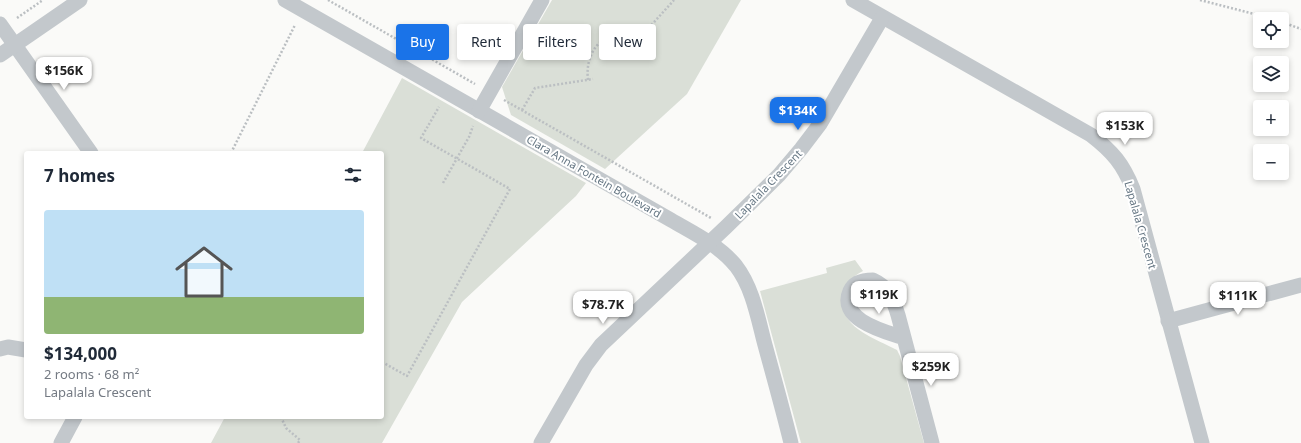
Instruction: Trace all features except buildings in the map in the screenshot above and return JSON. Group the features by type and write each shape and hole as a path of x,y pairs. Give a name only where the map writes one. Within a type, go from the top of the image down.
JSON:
{"street":[{"path":"0,55 80,0"},
{"name":"Clara Anna Fontein Boulevard","path":"285,0 710,243 735,265 748,287 791,443"},
{"path":"479,111 542,0"},
{"name":"Lapalala Crescent","path":"853,0 882,18 1091,135 1109,149 1126,172 1133,189 1202,443"},
{"name":"Lapalala Crescent","path":"541,443 586,365 601,345 710,243 779,175 820,124 882,18"},
{"path":"1,26 90,151"},
{"path":"1168,321 1301,285"},
{"path":"904,338 932,443"},
{"path":"0,349 8,347 24,350"},
{"path":"61,443 73,419"}],"path":[{"path":"1,26 43,0"},
{"path":"328,0 726,227"},
{"path":"652,24 674,0"},
{"path":"1200,0 1253,14"},
{"path":"232,151 303,10"},
{"path":"1289,25 1301,29"},
{"path":"588,80 588,61 592,52 599,43"},
{"path":"384,363 407,376 510,189 421,138 457,74"},
{"path":"522,110 535,88 593,79"},
{"path":"443,183 469,137 479,111"},
{"path":"282,419 286,428 300,440 298,443"}],"shaded area":[{"path":"552,0 741,0 687,94 605,169 511,115 502,87 523,50 523,60 591,60 591,24 538,24"},
{"path":"402,78 586,183 576,196 462,302 382,443 211,443 224,419 384,419 384,151 363,151"},
{"path":"855,260 863,271 853,278 848,287 843,306 846,315 851,323 859,330 897,350 900,356 924,443 801,443 760,291 827,273 826,268"}]}
